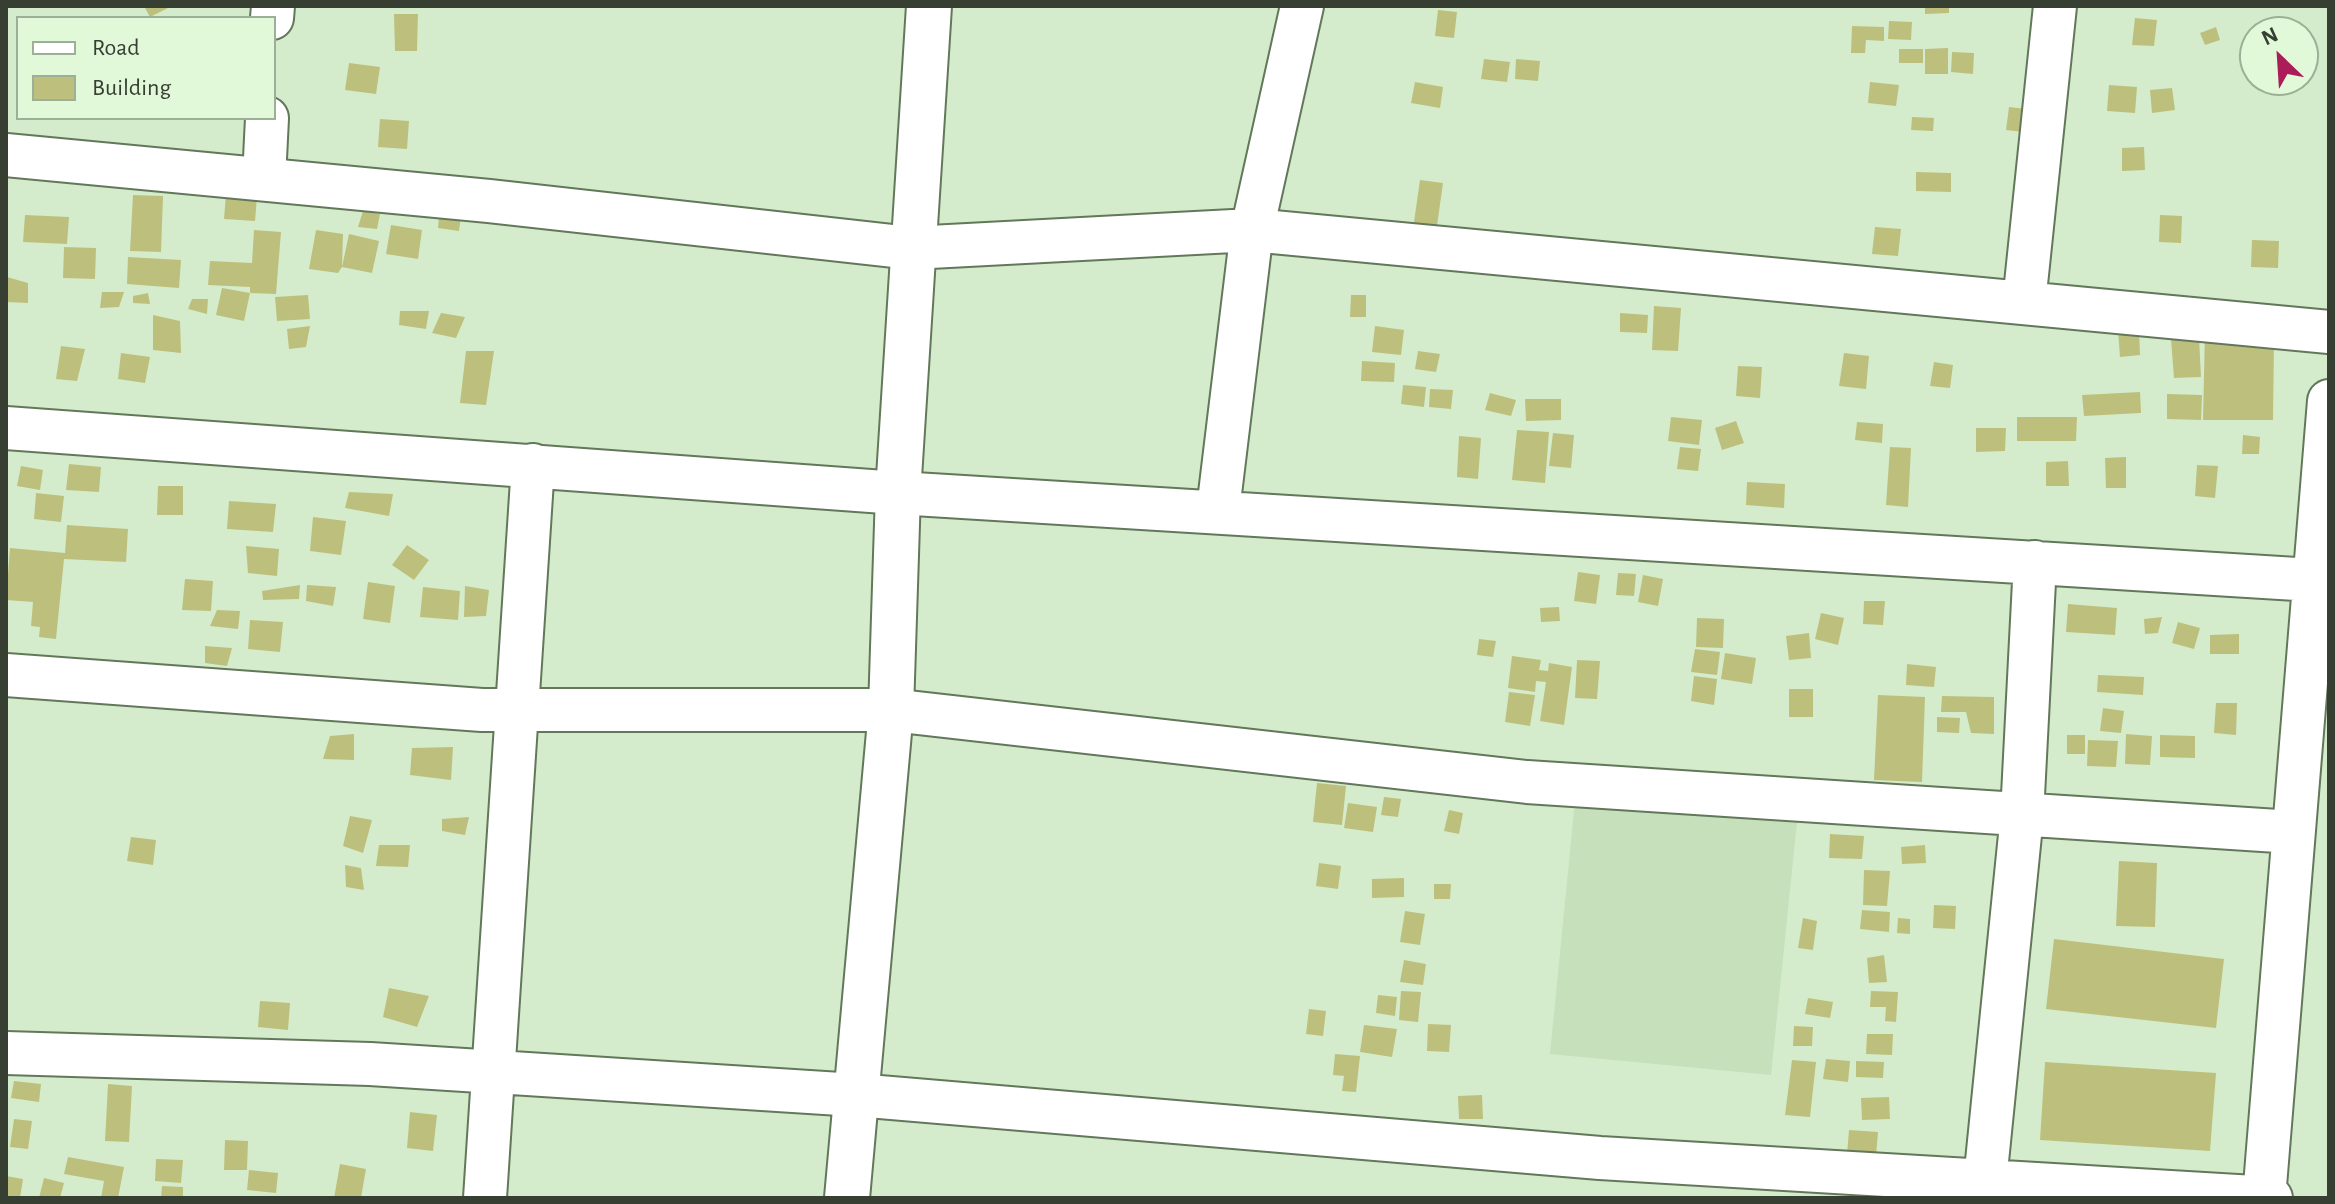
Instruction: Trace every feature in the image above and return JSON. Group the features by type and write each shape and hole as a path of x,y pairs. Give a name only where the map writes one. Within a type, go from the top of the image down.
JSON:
{"main road":[{"path":"847,1198 891,710 911,248 929,6"}],"street":[{"path":"1218,510 1252,230 1302,6"},
{"path":"2024,303 2055,6"},
{"path":"264,179 267,120"},
{"path":"6,155 264,179 911,248 1252,230 2329,332"},
{"path":"2264,1198 2293,832 2322,580 2329,401"},
{"path":"6,428 898,493 1218,510 2322,580"},
{"path":"485,1198 496,1072 533,465"},
{"path":"1985,1181 2022,815 2035,562"},
{"path":"6,675 518,710 891,710 1527,782 2293,832"},
{"path":"6,1053 370,1064 856,1095 1600,1158 2271,1198"}],"shaded area":[{"path":"1575,801 1797,822 1771,1075 1550,1054"}],"building":[{"path":"144,6 172,6 152,16"},
{"path":"1925,6 1949,6 1949,13 1925,14"},
{"path":"1438,10 1457,12 1454,38 1435,36"},
{"path":"394,14 418,14 417,51 395,51"},
{"path":"2135,18 2157,20 2154,46 2132,45"},
{"path":"1889,21 1912,22 1911,40 1888,39"},
{"path":"1852,26 1884,27 1884,41 1866,40 1865,53 1851,53"},
{"path":"2216,27 2220,40 2205,45 2200,33"},
{"path":"1948,48 1948,74 1925,74 1925,49"},
{"path":"1899,49 1923,49 1923,63 1899,63"},
{"path":"1952,52 1974,53 1973,74 1951,72"},
{"path":"1484,59 1510,62 1507,82 1481,79"},
{"path":"1516,59 1540,61 1538,81 1515,79"},
{"path":"349,63 380,67 376,94 345,90"},
{"path":"1415,82 1443,87 1440,108 1411,103"},
{"path":"1870,82 1899,85 1896,106 1868,103"},
{"path":"2109,85 2137,87 2135,113 2107,111"},
{"path":"2172,88 2175,110 2152,113 2150,90"},
{"path":"2009,107 2035,110 2032,133 2006,130"},
{"path":"1912,117 1934,118 1933,131 1911,130"},
{"path":"380,119 409,121 407,149 378,147"},
{"path":"2144,147 2145,170 2122,171 2122,148"},
{"path":"1916,172 1951,173 1951,192 1916,191"},
{"path":"1420,180 1443,183 1436,233 1413,229"},
{"path":"226,194 257,197 255,221 224,219"},
{"path":"133,195 163,196 161,252 130,251"},
{"path":"363,211 380,214 377,229 358,227"},
{"path":"25,215 69,217 67,244 23,242"},
{"path":"2160,215 2182,216 2181,243 2159,242"},
{"path":"461,216 459,231 438,228 439,217"},
{"path":"391,225 422,230 418,259 386,254"},
{"path":"1875,227 1901,229 1898,256 1872,254"},
{"path":"254,230 281,232 276,294 250,293 250,287 208,285 210,261 252,263"},
{"path":"316,230 343,234 342,267 338,273 309,269"},
{"path":"349,234 379,241 372,273 342,267"},
{"path":"2252,240 2279,241 2278,268 2251,267"},
{"path":"64,247 96,248 95,279 63,278"},
{"path":"128,257 181,260 179,288 127,284"},
{"path":"7,277 28,283 28,303 6,302"},
{"path":"222,288 250,293 244,321 216,315"},
{"path":"102,292 124,292 119,307 100,308"},
{"path":"148,293 150,304 133,303 133,296"},
{"path":"308,295 310,319 277,321 275,297"},
{"path":"1351,295 1366,295 1366,317 1350,317"},
{"path":"192,299 208,299 207,314 188,309"},
{"path":"1654,306 1681,308 1678,351 1652,350"},
{"path":"400,311 429,311 426,329 399,325"},
{"path":"441,313 465,317 456,338 432,333"},
{"path":"1620,313 1648,315 1647,333 1620,332"},
{"path":"153,315 180,321 181,353 153,350"},
{"path":"310,326 306,347 289,349 287,329"},
{"path":"1375,326 1404,330 1401,355 1372,352"},
{"path":"2139,329 2140,355 2120,357 2118,330"},
{"path":"2205,330 2274,342 2273,420 2203,420"},
{"path":"2199,337 2201,377 2174,378 2171,339"},
{"path":"61,346 85,349 77,381 56,379"},
{"path":"466,351 494,351 486,405 460,403"},
{"path":"1418,351 1440,354 1436,372 1415,369"},
{"path":"121,353 150,357 145,383 118,379"},
{"path":"1844,353 1869,356 1866,389 1839,386"},
{"path":"1362,361 1395,363 1394,382 1361,381"},
{"path":"1934,362 1953,365 1950,388 1930,386"},
{"path":"1738,366 1762,367 1760,398 1736,396"},
{"path":"1403,385 1426,387 1424,407 1401,404"},
{"path":"1430,389 1453,390 1451,409 1429,407"},
{"path":"2140,392 2141,413 2084,416 2082,395"},
{"path":"1490,393 1516,400 1511,416 1485,410"},
{"path":"2167,394 2202,395 2201,420 2167,419"},
{"path":"1525,399 1561,399 1561,420 1526,421"},
{"path":"1671,417 1702,420 1699,445 1668,441"},
{"path":"2017,417 2077,417 2076,441 2017,441"},
{"path":"1736,421 1744,443 1722,450 1715,428"},
{"path":"1857,422 1883,424 1882,443 1855,440"},
{"path":"1976,428 2006,428 2005,451 1976,452"},
{"path":"1517,430 1549,432 1545,483 1512,480"},
{"path":"1553,433 1574,435 1571,468 1549,466"},
{"path":"2243,435 2260,437 2259,454 2242,454"},
{"path":"1459,436 1481,438 1478,479 1457,477"},
{"path":"1680,447 1701,449 1698,471 1677,469"},
{"path":"1890,447 1911,448 1908,507 1886,505"},
{"path":"2126,457 2126,488 2106,488 2105,458"},
{"path":"2068,461 2069,486 2046,486 2046,462"},
{"path":"69,464 101,467 99,492 66,490"},
{"path":"2197,465 2218,466 2215,498 2195,496"},
{"path":"21,466 43,470 40,490 17,486"},
{"path":"1747,482 1785,484 1784,508 1746,505"},
{"path":"158,486 183,486 183,515 157,515"},
{"path":"349,492 393,494 389,516 345,508"},
{"path":"36,493 64,496 61,522 34,519"},
{"path":"229,501 276,504 273,532 227,529"},
{"path":"313,517 346,521 341,555 310,551"},
{"path":"67,525 128,529 126,562 64,559 56,639 39,637 40,627 31,626 33,602 6,600 10,548 65,553"},
{"path":"407,545 429,560 414,580 392,565"},
{"path":"246,546 279,549 277,576 248,573"},
{"path":"1578,572 1600,575 1596,604 1574,601"},
{"path":"1618,573 1636,574 1634,596 1616,595"},
{"path":"1643,575 1663,579 1658,606 1638,602"},
{"path":"185,579 213,581 211,611 182,610"},
{"path":"368,582 395,586 390,623 363,619"},
{"path":"300,585 299,599 263,600 262,591"},
{"path":"307,585 336,587 333,606 306,601"},
{"path":"465,586 489,590 486,616 464,617"},
{"path":"423,587 460,591 458,620 420,617"},
{"path":"1864,601 1885,601 1883,625 1863,624"},
{"path":"2068,604 2117,608 2115,635 2066,632"},
{"path":"1559,607 1560,621 1541,622 1540,608"},
{"path":"217,610 240,611 238,629 210,626"},
{"path":"1821,613 1844,618 1838,645 1815,639"},
{"path":"2162,617 2158,633 2145,634 2144,619"},
{"path":"1697,618 1724,619 1723,648 1696,647"},
{"path":"250,620 283,622 280,652 248,649"},
{"path":"2178,622 2200,628 2194,649 2172,643"},
{"path":"1809,633 1811,658 1789,660 1786,636"},
{"path":"2239,634 2239,654 2210,654 2210,635"},
{"path":"1479,639 1496,641 1493,657 1477,655"},
{"path":"205,646 232,648 227,666 205,663"},
{"path":"1695,649 1720,652 1717,675 1691,672"},
{"path":"1725,653 1756,658 1752,684 1721,679"},
{"path":"1512,656 1541,660 1539,670 1548,671 1549,663 1572,667 1564,725 1540,721 1546,682 1536,681 1535,692 1508,688"},
{"path":"1577,660 1600,661 1597,699 1575,698"},
{"path":"1907,664 1936,667 1934,687 1906,685"},
{"path":"2098,675 2144,677 2143,695 2097,692"},
{"path":"1694,676 1717,679 1714,705 1691,701"},
{"path":"1789,689 1813,689 1813,717 1789,717"},
{"path":"1509,692 1535,695 1530,726 1505,722"},
{"path":"1878,695 1925,697 1922,782 1874,780"},
{"path":"1942,696 1994,697 1994,734 1971,733 1966,712 1941,712"},
{"path":"2216,703 2237,703 2236,735 2214,733"},
{"path":"2103,708 2124,711 2121,733 2100,731"},
{"path":"1937,717 1960,718 1959,733 1937,732"},
{"path":"354,734 354,760 323,759 330,736"},
{"path":"2126,734 2152,736 2150,765 2125,764"},
{"path":"2067,735 2085,735 2085,754 2067,754"},
{"path":"2160,735 2195,736 2195,758 2160,757"},
{"path":"2088,740 2118,741 2116,767 2087,766"},
{"path":"453,747 451,780 410,775 412,748"},
{"path":"1317,783 1346,786 1342,825 1313,822"},
{"path":"1384,797 1401,799 1398,817 1381,815"},
{"path":"1348,803 1377,807 1373,832 1344,828"},
{"path":"1449,810 1463,813 1459,834 1444,831"},
{"path":"350,816 372,820 363,853 343,846"},
{"path":"469,817 465,835 442,831 442,819"},
{"path":"1830,834 1864,836 1862,859 1829,858"},
{"path":"131,837 156,840 153,865 127,861"},
{"path":"379,845 410,845 408,867 376,866"},
{"path":"1925,845 1926,863 1902,864 1901,847"},
{"path":"2119,861 2157,863 2155,927 2116,926"},
{"path":"1319,863 1341,866 1338,889 1316,886"},
{"path":"345,865 361,868 364,890 346,887"},
{"path":"1864,870 1890,871 1887,906 1863,905"},
{"path":"1404,878 1404,897 1372,898 1372,879"},
{"path":"1434,884 1451,884 1450,899 1434,899"},
{"path":"1934,905 1956,906 1955,929 1933,928"},
{"path":"1862,910 1890,912 1889,932 1860,929"},
{"path":"1405,911 1425,914 1420,945 1400,942"},
{"path":"1803,918 1817,921 1813,950 1798,948"},
{"path":"1898,918 1910,919 1910,934 1897,933"},
{"path":"2054,939 2224,959 2216,1028 2046,1009"},
{"path":"1884,955 1887,982 1869,983 1867,958"},
{"path":"1404,960 1426,964 1423,985 1400,982"},
{"path":"389,988 429,996 417,1027 383,1017"},
{"path":"1401,991 1421,992 1418,1022 1399,1020"},
{"path":"1871,991 1898,992 1896,1022 1885,1021 1886,1007 1870,1007"},
{"path":"1378,995 1397,997 1395,1016 1376,1013"},
{"path":"1808,998 1833,1002 1830,1018 1805,1014"},
{"path":"260,1001 290,1003 288,1030 258,1027"},
{"path":"1309,1009 1326,1011 1323,1036 1306,1034"},
{"path":"1428,1024 1451,1025 1449,1052 1427,1051"},
{"path":"1364,1025 1397,1029 1392,1057 1360,1052"},
{"path":"1794,1026 1813,1027 1812,1046 1793,1046"},
{"path":"1867,1034 1893,1034 1892,1055 1866,1054"},
{"path":"1335,1054 1360,1056 1356,1092 1342,1091 1344,1076 1333,1075"},
{"path":"1826,1059 1850,1061 1848,1082 1823,1079"},
{"path":"1792,1060 1816,1062 1810,1117 1785,1115"},
{"path":"1856,1061 1884,1062 1883,1078 1856,1077"},
{"path":"2045,1062 2216,1073 2210,1151 2040,1140"},
{"path":"14,1081 41,1084 39,1102 11,1098"},
{"path":"108,1084 132,1086 129,1142 105,1141"},
{"path":"1482,1095 1483,1119 1459,1119 1458,1096"},
{"path":"1889,1097 1890,1119 1862,1120 1861,1098"},
{"path":"410,1112 437,1115 433,1151 407,1148"},
{"path":"14,1119 32,1121 28,1149 10,1147"},
{"path":"1849,1130 1878,1132 1876,1156 1847,1154"},
{"path":"225,1140 248,1141 247,1170 224,1170"},
{"path":"68,1157 124,1167 118,1198 101,1198 104,1181 64,1174"},
{"path":"156,1159 183,1160 181,1183 155,1181"},
{"path":"340,1164 366,1169 361,1198 334,1198"},
{"path":"249,1170 278,1173 276,1193 247,1190"},
{"path":"6,1176 23,1179 20,1198 6,1198"},
{"path":"44,1178 64,1183 60,1198 39,1198"},
{"path":"162,1186 183,1187 183,1198 161,1198"}]}
